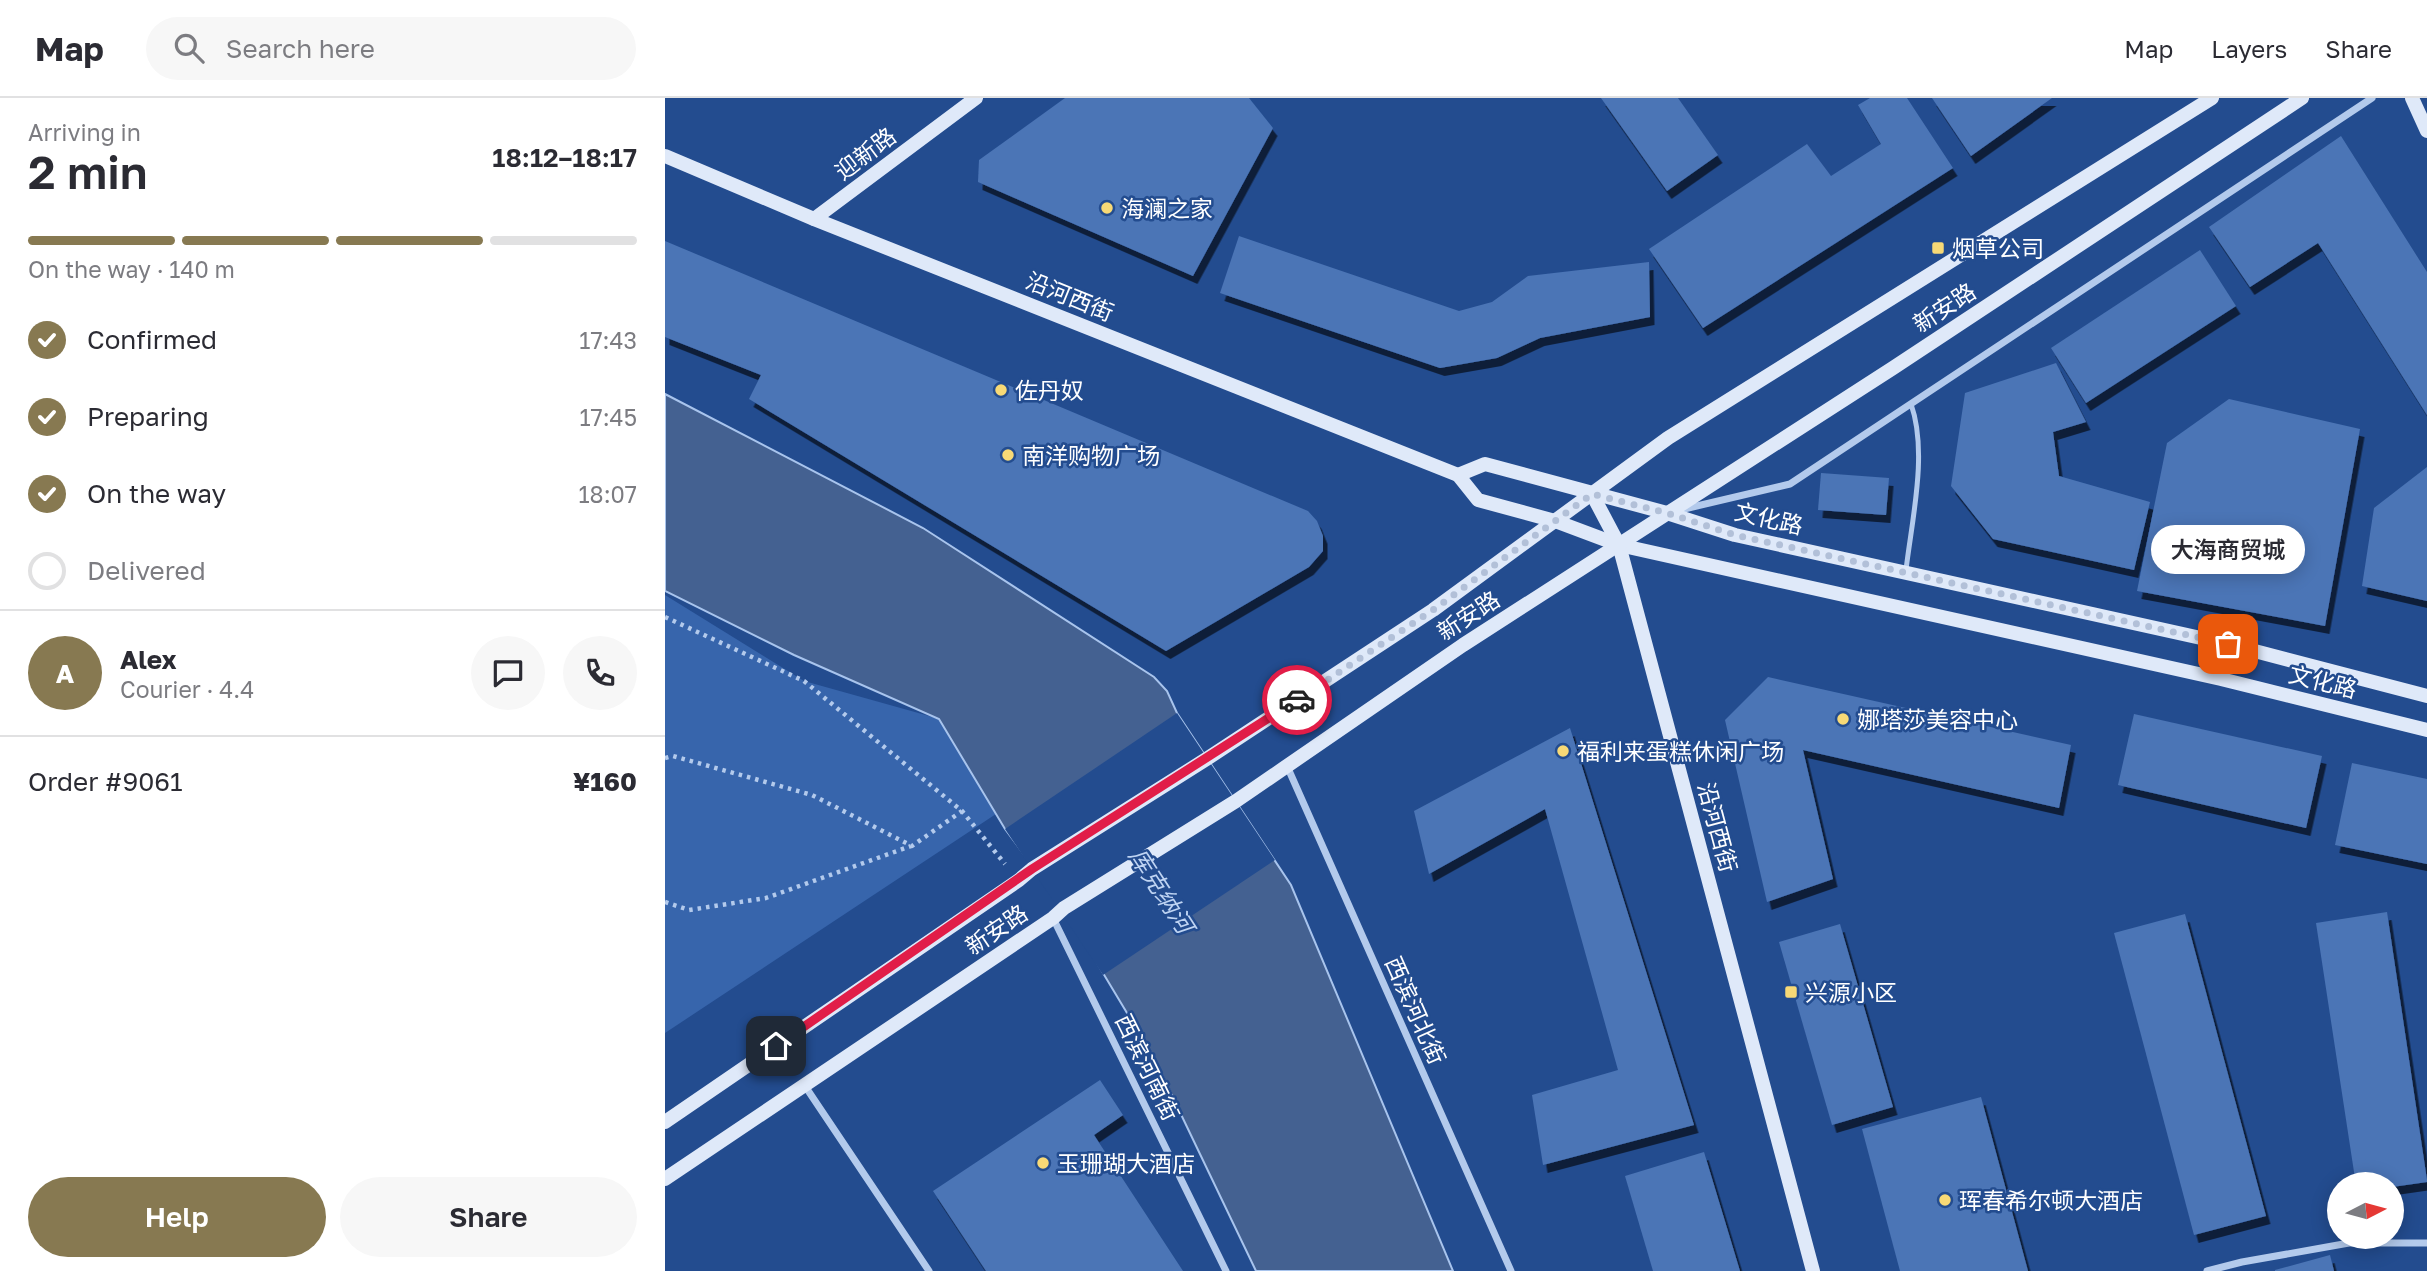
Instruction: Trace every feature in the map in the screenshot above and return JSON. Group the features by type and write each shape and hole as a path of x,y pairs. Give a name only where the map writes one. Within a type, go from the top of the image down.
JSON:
{"main road":[{"name":"迎新路","path":"814,219 976,98"},
{"name":"新安路","path":"665,1122 1032,869 1208,758 1433,610 1668,438 2212,98"},
{"name":"新安路","path":"665,1179 1059,913 1236,801 1463,645 1893,368 2302,98"},
{"path":"2412,98 2427,131"},
{"name":"沿河西街","path":"665,156 814,219 1458,475 1478,500 1555,521"},
{"path":"1458,475 1485,464 1592,494"},
{"name":"沿河西街","path":"1592,494 1619,545 1813,1271"},
{"name":"文化路","path":"1592,494 1667,513 1735,535 2228,644 2427,696"},
{"name":"文化路","path":"1555,521 1619,545 2221,679 2427,730"}],"street":[{"path":"1667,513 1790,484 2372,98"},
{"name":"西滨河北街","path":"1286,765 1511,1271"},
{"name":"西滨河南街","path":"1059,913 1226,1271"},
{"path":"805,1086 929,1271"},
{"path":"2207,1271 2349,1243 2427,1243"}],"lane":[{"path":"1906,573 1920,446 1918,423 1911,404"}],"path":[{"path":"665,617 804,681 962,811 1019,880"},
{"path":"665,758 673,756 812,795 912,846"},
{"path":"665,902 689,910 766,898 912,846 962,811"}],"shaded area":[{"path":"665,595 804,681 972,728 999,812 665,1033"}],"water":[{"name":"库克纳河","path":"665,394 923,528 1154,677 1167,691 1177,713 1291,885 1453,1271 1256,1271 1154,1058 1064,908 1005,829 939,719 794,655 665,591"}],"pier":[{"path":"1177,713 1275,860 1103,975 1005,829"}],"building":[{"path":"1065,98 1249,98 1273,128 1193,276 978,182 979,160"},
{"path":"1601,98 1678,98 1718,155 1667,191"},
{"path":"1870,98 1907,98 1953,168 1703,328 1649,249 1807,144 1831,176 1881,144 1858,105"},
{"path":"1932,98 2052,98 1971,156"},
{"path":"2341,136 2427,272 2427,415 2318,243 2250,287 2209,227"},
{"path":"1239,236 1459,311 1492,302 1528,276 1649,262 1650,317 1540,338 1497,358 1440,368 1220,293"},
{"name":"南洋购物广场","path":"665,241 1308,511 1317,521 1323,536 1323,551 1309,567 1166,651 749,399 761,375 665,337"},
{"path":"2200,250 2236,306 2086,403 2051,348"},
{"path":"2056,363 2086,422 2053,432 2059,476 2150,502 2134,570 1993,539 1951,486 1965,393"},
{"path":"2229,399 2360,429 2325,626 2137,591 2167,443"},
{"path":"2427,467 2427,601 2362,586 2374,508"},
{"path":"1821,473 1889,478 1886,515 1818,510"},
{"path":"1768,677 2071,745 2059,808 1803,750 1833,879 1767,902 1725,720"},
{"path":"2134,714 2322,756 2306,828 2118,785"},
{"path":"1570,728 1694,1125 1543,1165 1532,1095 1618,1070 1545,809 1429,874 1414,811"},
{"path":"2352,763 2427,779 2427,864 2335,845"},
{"path":"2387,912 2427,1182 2405,1185 2405,1172 2354,1172 2316,923"},
{"path":"2185,914 2266,1216 2194,1235 2114,933"},
{"path":"1840,924 1893,1107 1832,1125 1779,942"},
{"name":"玉珊瑚大酒店","path":"1100,1080 1123,1115 1094,1135 1183,1271 986,1271 933,1191"},
{"name":"珲春希尔顿大酒店","path":"1981,1097 2028,1271 1900,1271 1862,1129"},
{"path":"1704,1152 1740,1271 1653,1271 1625,1176"},
{"path":"2330,1255 2334,1271 2275,1271 2275,1270"}],"way so far":[{"path":"1297,700 1433,610 1592,494 1667,513 1735,535 2228,644"}],"place":[{"name":"海澜之家","path":"1107,208"},
{"name":"烟草公司","path":"1938,248"},
{"name":"佐丹奴","path":"1001,390"},
{"name":"南洋购物广场","path":"1008,455"},
{"name":"大海商贸城","path":"2228,644"},
{"name":"娜塔莎美容中心","path":"1843,719"},
{"name":"福利来蛋糕休闲广场","path":"1563,751"},
{"name":"兴源小区","path":"1791,992"},
{"name":"玉珊瑚大酒店","path":"1043,1163"},
{"name":"珲春希尔顿大酒店","path":"1945,1200"}],"route":[{"path":"776,1046 997,896 1032,869 1297,700"}]}
